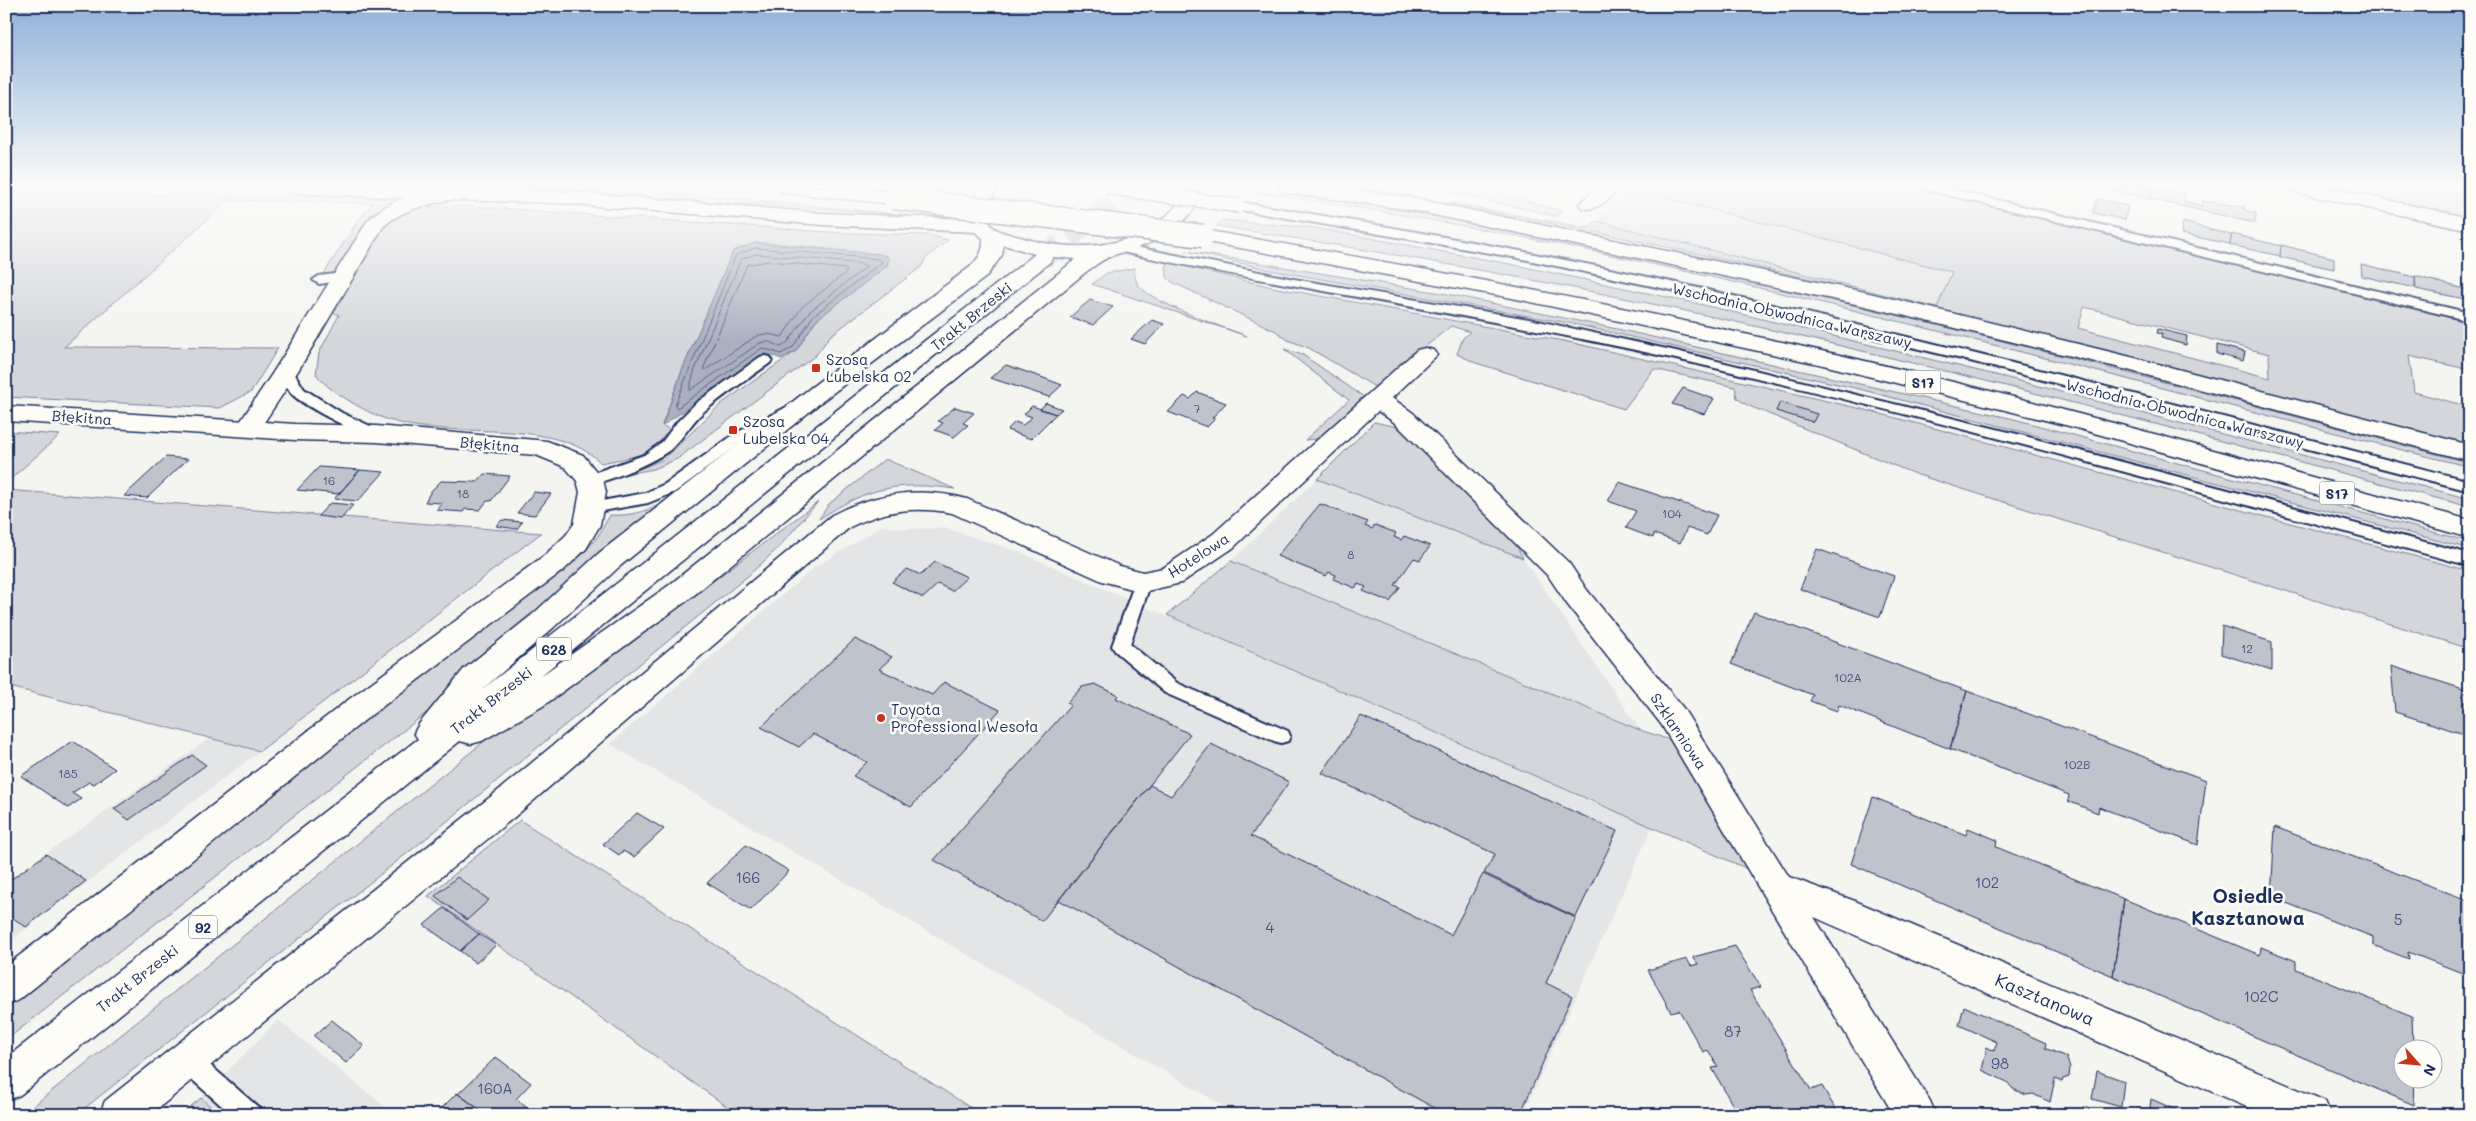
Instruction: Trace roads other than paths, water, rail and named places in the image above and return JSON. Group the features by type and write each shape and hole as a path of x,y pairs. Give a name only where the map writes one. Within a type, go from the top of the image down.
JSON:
{"main road":[{"path":"248,428 286,371 365,239"},
{"path":"399,772 476,677 543,621 609,560 817,394 978,272 993,255 995,244 992,239"},
{"path":"1014,239 1046,250 1066,252 1112,248"},
{"path":"399,772 532,698 663,604 1080,266 1112,248 1138,239"},
{"name":"S17","path":"1222,239 1547,297 1820,357 2075,420 2470,529"},
{"path":"1580,239 1865,299 2133,365 2470,453"},
{"name":"Trakt Brzeski","path":"6,1082 399,772 1043,258"},
{"name":"Hotelowa","path":"119,1115 506,804 841,522 864,509 890,502 916,499 958,505 1112,574 1143,582 1171,576 1223,541 1425,355"},
{"name":"Szklarniowa","path":"1377,399 1404,418 1560,570 1577,597 1672,716 1916,1115"},
{"name":"Błękitna","path":"6,412 248,428 376,434 538,448 554,452 574,461 590,480"},
{"path":"6,988 359,708 526,584 576,542 587,525 591,508 593,492 590,480"},
{"name":"Kasztanowa","path":"1778,888 1852,916 2311,1115"}],"lane":[{"name":"Wschodnia Obwodnica Warszawy","path":"1439,239 1685,290 2025,371 2470,486"},
{"path":"2146,239 2470,317"},
{"path":"1112,248 1166,254 1294,283 1561,330 1720,365 2054,449 2470,560"},
{"path":"319,280 343,277"},
{"path":"590,480 648,458 667,444 701,406 764,360"},
{"path":"286,371 298,392 337,416 376,434"},
{"path":"591,508 648,498 670,488 741,436 817,394"},
{"path":"1143,582 1121,646 1171,688 1281,736"},
{"path":"187,1060 250,1115"}],"water":[{"path":"755,243 880,254 887,256 889,260 887,266 816,320 796,351 782,359 765,353 662,426 683,368 733,251"}],"tunnel":[{"path":"1043,258 1067,239"}],"place":[{"name":"Szosa Lubelska 02","path":"816,368"},
{"name":"Szosa Lubelska 04","path":"733,430"},
{"name":"Toyota Professional Wesoła","path":"881,718"}],"district":[{"name":"Osiedle Kasztanowa","path":"2248,906"}]}
